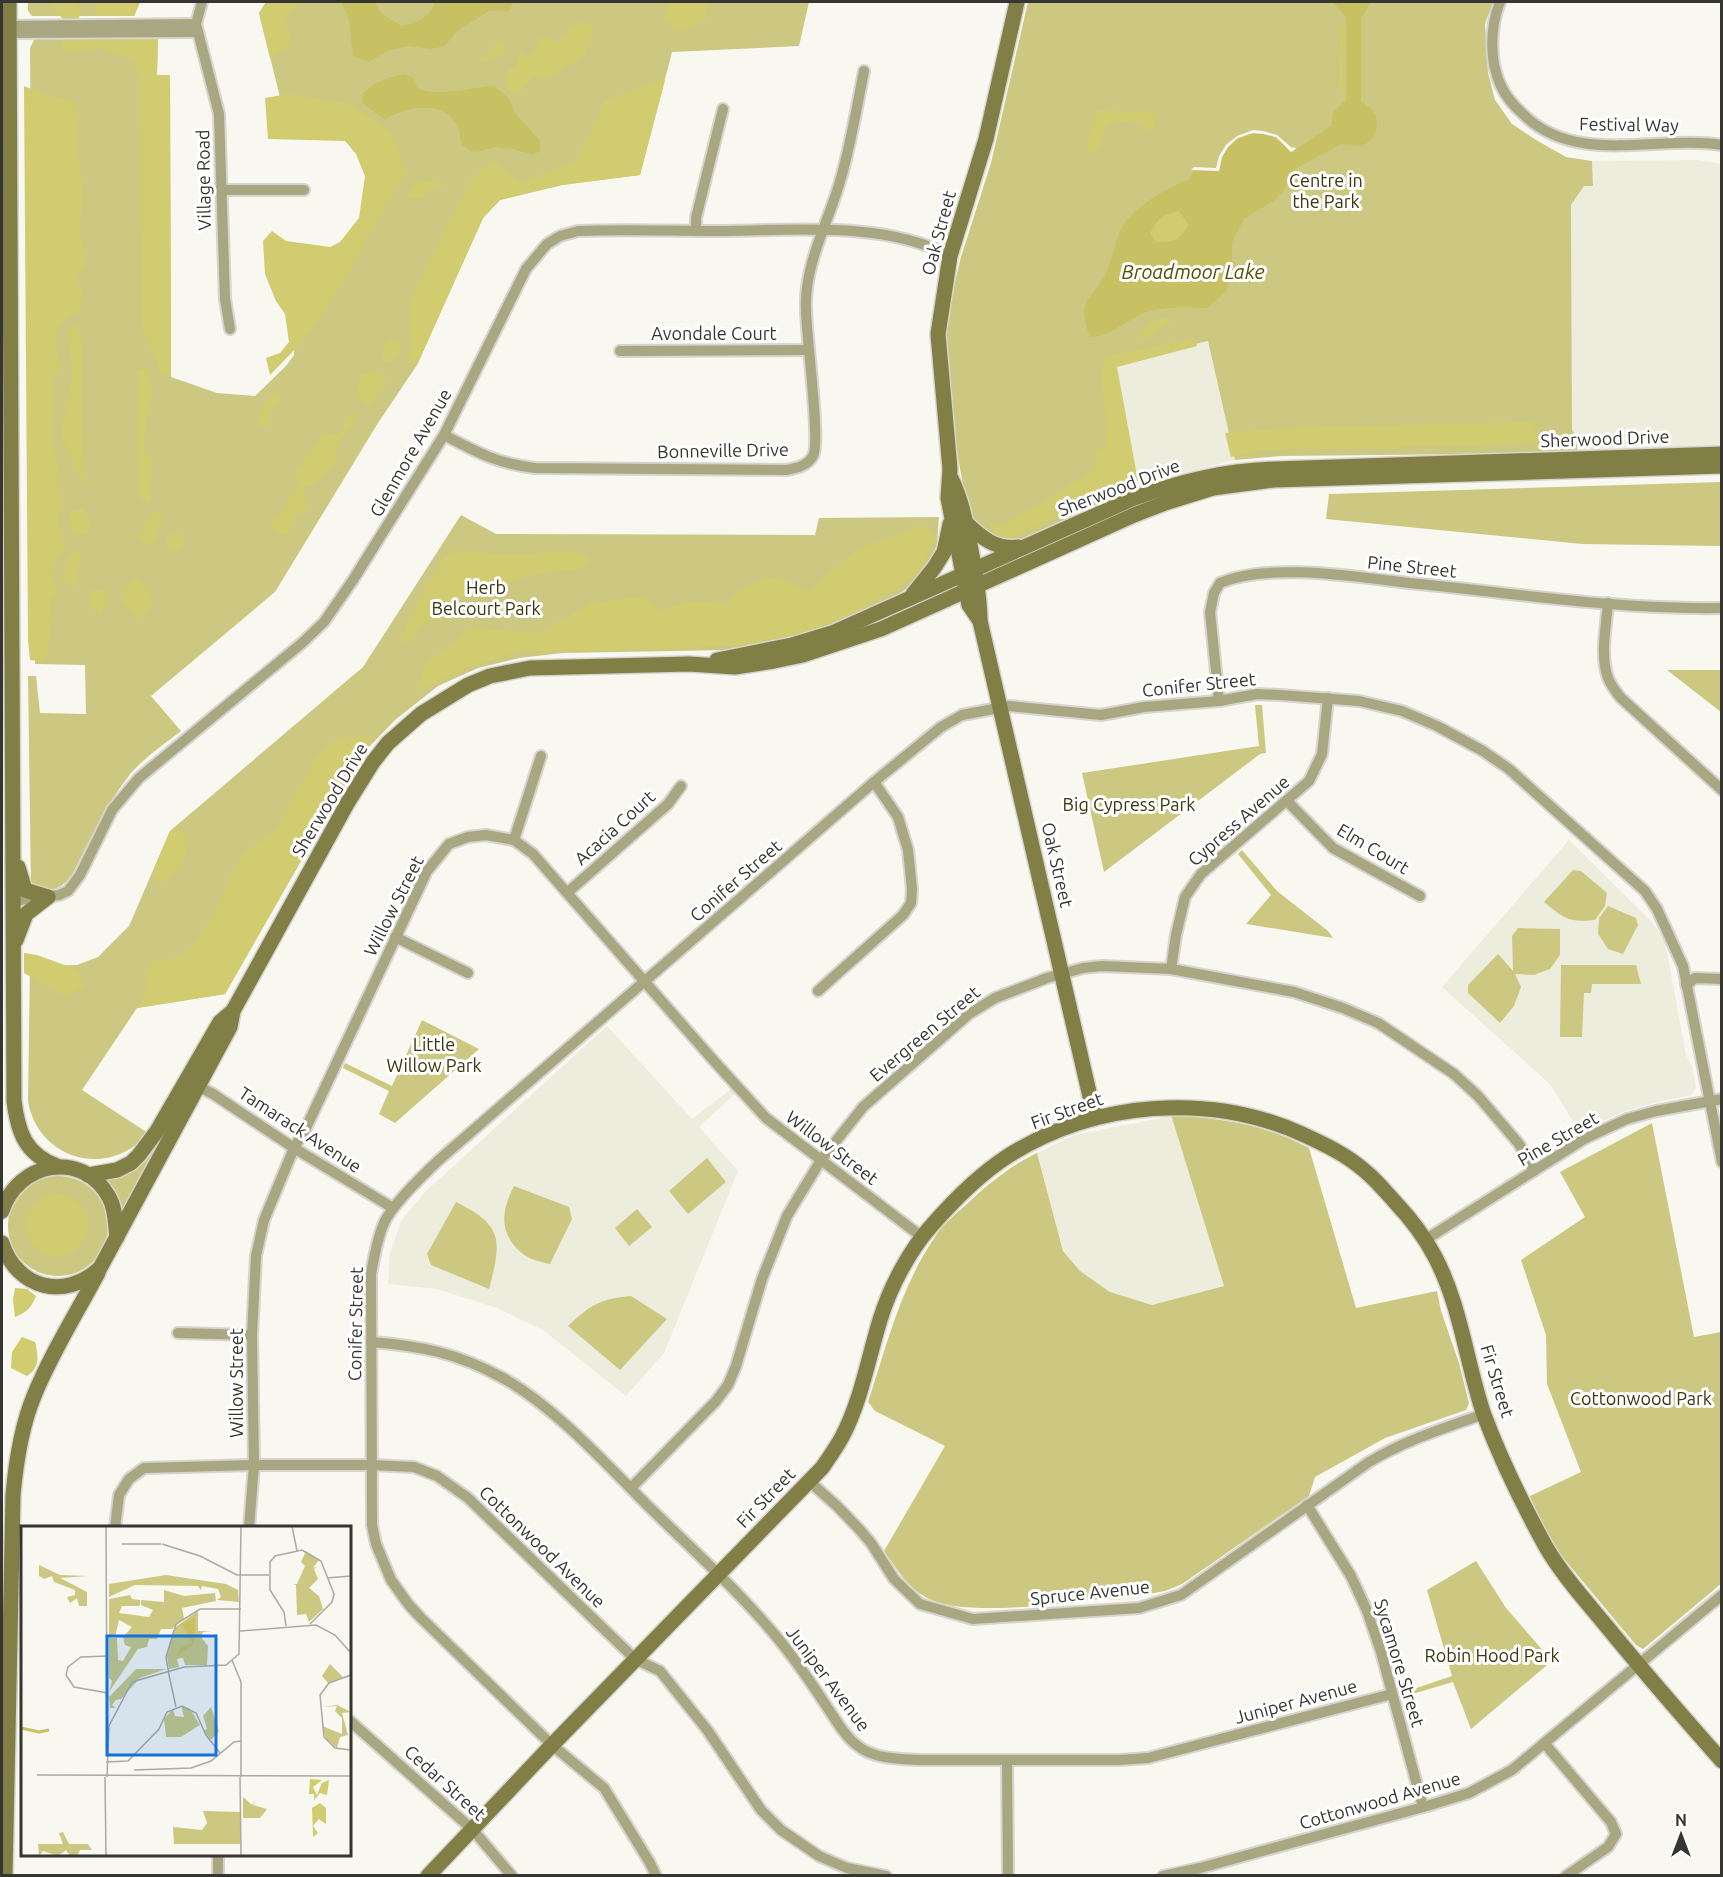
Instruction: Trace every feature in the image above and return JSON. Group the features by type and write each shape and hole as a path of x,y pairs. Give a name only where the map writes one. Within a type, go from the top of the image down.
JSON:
{"main road":[{"path":"9,2 5,30 6,324 12,838 7,901 12,948 14,1101 17,1126 37,1156 57,1166 80,1170 99,1184 109,1197 117,1237"},
{"name":"Oak Street","path":"1017,2 986,139 950,256 938,334 951,478 948,498 951,518 973,588 1095,1118"},
{"name":"Sherwood Drive","path":"698,664 802,642 842,629 1028,545 1160,489 1236,471 1722,454"},
{"name":"Sherwood Drive","path":"100,1268 193,1084 220,1022 233,1011 348,801 388,743 420,714 468,685 506,672 570,666 698,664 735,667 774,662 831,647 881,629 1134,515 1190,494 1237,484 1274,480 1722,466"},
{"name":"Oak Street","path":"951,478 959,494 966,523 969,572"},
{"path":"908,599 920,587 944,552 951,518"},
{"path":"966,523 993,544 1009,547 1028,545"},
{"path":"12,838 21,879 26,890 48,897"},
{"path":"12,948 26,914 48,897"},
{"name":"Sherwood Drive","path":"88,1175 117,1170 131,1163 149,1144 193,1084"},
{"name":"Fir Street","path":"428,1875 635,1659 810,1482 832,1454 843,1436 860,1393 881,1316 892,1288 922,1238 967,1189 1010,1155 1051,1134 1095,1118 1134,1111 1181,1107 1235,1112 1264,1119 1323,1144 1364,1170 1404,1212 1434,1253 1454,1301 1484,1414 1522,1503 1559,1569 1637,1664 1722,1761"},
{"path":"2,1211 7,1198 20,1181 38,1171 57,1166"},
{"path":"2,1243 11,1265 21,1275 37,1283 52,1286 75,1284 100,1268"},
{"path":"5,1875 6,1697 13,1495 18,1455 27,1415 37,1389 100,1268"}],"street":[{"name":"Village Road","path":"202,2 197,28 219,114 225,298 230,329"},
{"name":"Festival Way","path":"1500,2 1494,31 1493,54 1496,75 1504,92 1531,122 1550,134 1591,145 1691,142 1722,145"},
{"path":"5,30 197,28"},
{"name":"Bonneville Drive","path":"444,435 488,458 507,465 535,468 786,470 802,466 810,460 816,449 816,431 808,350 806,296 815,250 842,177 864,71"},
{"path":"696,231 696,218 723,109"},
{"path":"220,190 304,190"},
{"name":"Glenmore Avenue","path":"7,901 59,896 68,891 80,875 112,810 139,778 302,643 324,622 444,435 526,269 547,244 560,236 578,231 822,231 882,235 906,240 950,256"},
{"name":"Avondale Court","path":"620,351 808,350"},
{"name":"Pine Street","path":"1219,701 1210,612 1211,601 1220,584 1245,575 1314,573 1674,609 1722,608"},
{"path":"1608,603 1604,656 1608,679 1621,698 1722,790"},
{"name":"Conifer Street","path":"656,1875 604,1788 552,1745 421,1618 391,1580 376,1544 372,1525 371,1274 384,1222 393,1208 440,1159 874,782 941,727 962,715 1009,706 1101,715 1144,707 1219,701 1257,694 1328,698 1402,711 1459,737 1509,769 1645,891 1673,940 1683,966 1710,1102"},
{"name":"Cypress Avenue","path":"1171,969 1185,897 1201,874 1309,781 1323,754 1328,698"},
{"path":"514,840 541,756"},
{"path":"818,991 903,915 911,903 912,888 908,850 898,817 874,782"},
{"name":"Acacia Court","path":"568,892 668,804 681,786"},
{"name":"Elm Court","path":"1287,801 1333,849 1420,896"},
{"name":"Willow Street","path":"249,1526 254,1465 252,1335 256,1256 264,1220 294,1148 306,1128 427,871 449,844 468,837 486,835 514,840 533,854 766,1118 922,1238"},
{"path":"395,937 468,974"},
{"name":"Evergreen Street","path":"631,1488 716,1401 728,1384 742,1348 762,1279 787,1216 821,1160 862,1107 969,1014 995,998 1047,978 1083,968 1102,966 1171,969 1294,992 1343,1008 1378,1023 1438,1063 1478,1096 1519,1144 1534,1171"},
{"path":"1686,985 1695,978 1722,979"},
{"name":"Tamarack Avenue","path":"193,1084 213,1094 294,1148 393,1208"},
{"name":"Pine Street","path":"1425,1240 1584,1139 1627,1119 1656,1111 1722,1099"},
{"path":"1710,1102 1722,1162"},
{"path":"178,1334 252,1335"},
{"name":"Juniper Avenue","path":"371,1342 408,1345 447,1353 509,1381 553,1413 765,1623 791,1654 845,1734 858,1747 896,1759 1119,1760 1148,1758 1392,1694"},
{"name":"Spruce Avenue","path":"810,1482 860,1530 894,1579 920,1604 973,1619 1139,1608 1181,1595 1307,1505 1390,1450 1410,1440 1484,1414"},
{"name":"Cottonwood Avenue","path":"115,1526 119,1495 129,1479 144,1468 371,1465 414,1467 437,1476 468,1498 635,1659 660,1671 708,1731 761,1810 781,1830 812,1852 837,1864 872,1874 886,1875"},
{"name":"Sycamore Street","path":"1307,1505 1332,1543 1360,1594 1381,1652 1423,1807"},
{"name":"Cottonwood Avenue","path":"1163,1875 1200,1868 1458,1798 1484,1786 1512,1770 1545,1744 1637,1664 1722,1595"},
{"name":"Cedar Street","path":"351,1722 473,1830 512,1875"},
{"path":"1545,1744 1611,1822 1616,1834 1608,1846 1566,1875"},
{"path":"1007,1760 1008,1875"},
{"path":"218,1856 218,1875"}],"shaded area":[{"path":"47,2 76,2 81,12 78,20 64,20"},
{"path":"140,2 134,16 96,16 96,3"},
{"path":"266,2 299,2 285,19 293,44 270,58 259,13"},
{"path":"672,2 704,2 707,8 705,21 679,33 664,18 666,6"},
{"path":"575,22 592,24 592,38 585,56 546,79 535,75 520,92 510,93 505,84 508,69 514,69 521,52 527,58 537,49 537,40 546,36 558,42"},
{"path":"1340,23 1344,23 1343,92 1341,93 1341,87 1339,87"},
{"path":"158,35 157,75 170,75 171,377 161,374 142,324 139,78 132,59 99,48 80,52 63,52 61,36"},
{"path":"501,39 507,48 502,55 479,63 478,59 488,54 489,50"},
{"path":"660,79 665,80 640,175 562,185 500,200 483,218 417,365 409,363 410,299 471,180 493,160 521,182 577,161 605,101"},
{"path":"24,86 75,104 83,199 79,230 86,256 85,269 78,271 82,293 79,312 62,323 56,338 60,367 53,378 53,442 60,479 61,508 58,521 65,546 62,556 53,559 52,573 58,595 50,600 51,631 45,662 30,660 28,640"},
{"path":"288,94 351,104 394,135 406,172 329,305 304,340 270,375 266,358 280,353 289,342 285,314 276,301 265,274 263,241 272,231 286,241 330,247 340,242 359,218 365,176 356,154 345,141 268,139 265,98"},
{"path":"1097,110 1158,113 1154,127 1145,132 1137,121 1117,122 1106,126 1101,146 1091,153 1085,148"},
{"path":"1698,160 1721,164 1721,448 1577,453 1577,437 1572,430 1571,205 1584,186 1593,185 1592,161"},
{"path":"423,181 444,186 429,191 424,199 407,198 412,186"},
{"path":"1179,211 1189,225 1176,240 1156,242 1150,234 1155,224 1161,218"},
{"path":"1170,318 1172,320 1153,336 1142,339 1139,337 1151,322"},
{"path":"79,324 85,481 83,487 61,433 73,374 67,331"},
{"path":"1195,338 1197,346 1117,367 1138,481 1098,497 1009,540 995,535 987,520 999,526 1090,473 1097,459 1092,453 1106,447 1102,380 1104,357"},
{"path":"388,339 401,344 399,354 391,362 383,362 382,350"},
{"path":"1208,341 1235,460 1137,485 1111,363"},
{"path":"147,369 152,390 144,436 147,452 152,459 150,504 139,497 137,371"},
{"path":"373,372 381,375 387,383 369,406 356,399 360,375"},
{"path":"279,391 283,401 274,405 267,426 258,428 263,406"},
{"path":"353,410 356,420 342,438 335,454 337,462 313,486 305,486 303,513 295,514 293,518 295,523 287,535 280,534 274,530 271,518 280,514 298,485 295,472 324,433 339,434"},
{"path":"1534,422 1537,444 1261,450 1231,457 1225,433 1301,427"},
{"path":"83,508 91,523 89,533 74,535 69,519 72,511"},
{"path":"152,510 160,514 163,521 157,529 157,539 150,546 138,538"},
{"path":"921,525 935,533 922,570 895,590 849,616 777,643 658,649 517,652 465,669 418,691 424,664 473,628 537,633 593,603 645,596 659,611 692,601 728,604 738,591 765,578 780,578 809,592 854,551"},
{"path":"175,533 181,536 184,542 181,548 175,551 169,548 166,542 169,536"},
{"path":"456,551 498,554 573,552 589,557 590,562 579,569 538,574 485,588 457,600 440,619 424,623 417,629 408,644 401,641 410,617 444,558"},
{"path":"72,552 80,555 79,582 76,586 66,583 60,576 68,567 67,558"},
{"path":"136,578 148,587 152,605 138,620 123,601 124,585"},
{"path":"90,590 107,590 109,603 101,615 90,607"},
{"path":"372,736 225,994 137,1008 144,999 149,961 174,959 191,949 213,915 240,857 276,829 318,754 340,737"},
{"path":"170,831 183,831 190,835 178,870 173,876 159,883 152,873"},
{"path":"1569,840 1652,922 1665,942 1686,1055 1692,1067 1696,1087 1691,1095 1623,1112 1579,1132 1551,1085 1442,987"},
{"path":"24,953 37,955 78,970 85,985 66,997 24,973"},
{"path":"607,1026 692,1119 734,1087 738,1091 699,1127 738,1171 664,1353 626,1396 543,1330 497,1308 437,1289 388,1284 390,1253 401,1221 425,1192"},
{"path":"1171,1115 1224,1286 1152,1305 1110,1292 1080,1271 1063,1251 1037,1153 1074,1135"},
{"path":"51,1194 63,1194 79,1203 86,1213 88,1225 86,1237 79,1247 63,1256 51,1256 40,1251 31,1242 26,1231 26,1219 31,1208 40,1199"},
{"path":"15,1288 27,1289 36,1296 28,1309 15,1317 13,1300"},
{"path":"22,1337 35,1342 37,1352 35,1369 27,1376 11,1368 12,1352"}],"green space":[{"path":"28,2 140,2 134,16 32,16 28,11"},
{"path":"266,2 809,2 799,46 672,52 640,175 562,185 500,200 483,218 417,365 378,423 275,592 151,696 181,731 131,773 98,824 71,877 53,889 31,889 28,676 36,676 40,713 86,714 85,665 35,664 30,48 36,36 158,35 157,75 170,75 171,377 217,393 255,396 294,355 295,262 352,259 379,172 348,137 290,137 259,13"},
{"name":"Centre in the Park","path":"1028,2 1493,2 1485,24 1488,73 1495,100 1512,124 1536,140 1566,157 1592,161 1593,186 1584,186 1571,205 1572,430 1577,437 1577,453 1281,456 1235,460 1208,341 1112,363 1137,485 1017,542 1006,542 979,529 968,512 957,452 947,356 947,315 961,257 991,163"},
{"path":"1721,482 1721,546 1582,544 1326,519 1329,494"},
{"name":"Herb Belcourt Park","path":"461,515 496,534 815,535 819,518 939,517 937,543 931,566 920,578 894,598 831,627 777,643 727,650 563,653 519,658 478,668 438,686 395,720 370,746 336,800 225,994 137,1008 82,1090 148,1133 132,1148 114,1156 96,1159 77,1157 60,1149 45,1138 34,1121 28,1101 30,966 77,965 98,957 129,926 170,831 363,667"},
{"path":"1667,670 1721,670 1721,712"},
{"name":"Big Cypress Park","path":"1255,705 1262,705 1266,753 1260,754 1104,872 1082,773 1259,746"},
{"path":"1242,850 1277,891 1328,931 1333,938 1246,924 1271,895 1238,854"},
{"path":"1573,870 1581,871 1607,893 1605,906 1595,920 1572,920 1556,912 1544,902"},
{"path":"1608,906 1636,918 1638,925 1623,954 1608,949 1598,934 1599,918"},
{"path":"1518,928 1560,929 1560,955 1550,969 1534,975 1515,974 1521,987 1514,1006 1500,1023 1468,993 1468,985 1498,954 1513,971 1512,936"},
{"path":"1561,965 1636,965 1641,984 1592,984 1591,993 1584,993 1582,1037 1560,1037"},
{"name":"Little Willow Park","path":"422,1020 479,1049 395,1123 379,1114 389,1091 343,1068 345,1063 392,1086"},
{"path":"1171,1115 1242,1124 1275,1133 1309,1148 1356,1308 1437,1291 1469,1403 1466,1410 1385,1438 1315,1477 1309,1496 1182,1584 1165,1591 1115,1600 1109,1598 990,1608 944,1604 927,1598 908,1583 884,1551 945,1446 875,1411 868,1402 895,1317 912,1276 938,1232 947,1222 993,1181 1037,1153 1063,1251 1080,1271 1110,1292 1152,1305 1224,1286"},
{"name":"Cottonwood Park","path":"1652,1123 1694,1337 1721,1332 1722,1583 1643,1649 1636,1645 1549,1541 1530,1496 1581,1472 1547,1384 1546,1335 1521,1260 1585,1217 1560,1172"},
{"path":"152,1149 157,1153 123,1212 106,1179"},
{"path":"707,1158 726,1182 688,1214 669,1191"},
{"path":"58,1176 77,1179 94,1190 105,1207 108,1226 105,1245 94,1262 77,1273 58,1276 39,1273 22,1262 11,1245 8,1226 11,1207 22,1190 39,1179"},
{"path":"514,1186 569,1207 572,1219 550,1264 526,1256 509,1238 504,1222 506,1204"},
{"path":"456,1202 483,1218 495,1236 496,1258 489,1289 431,1265 427,1254"},
{"path":"637,1209 652,1227 629,1246 615,1228"},
{"path":"631,1296 667,1319 620,1370 568,1326 596,1304"},
{"name":"Robin Hood Park","path":"1476,1561 1506,1608 1552,1661 1471,1729 1453,1682 1402,1697 1402,1693 1452,1676 1427,1590"}],"water":[{"path":"341,2 374,2 382,14 402,26 422,18 430,12 435,2 517,2 513,3 508,12 489,11 456,32 445,46 431,49 408,46 388,51 368,62 353,56 349,19"},
{"name":"Broadmoor Lake","path":"1333,2 1371,2 1361,18 1361,101 1372,109 1376,116 1375,135 1366,144 1360,146 1341,144 1295,169 1284,190 1275,200 1244,219 1232,243 1232,268 1226,292 1207,308 1157,309 1142,314 1106,334 1090,337 1084,308 1105,275 1120,231 1132,214 1160,193 1190,179 1194,170 1219,171 1223,157 1230,146 1248,134 1270,136 1281,142 1291,152 1331,126 1333,112 1346,100 1346,17","holes":["1179,211 1189,225 1179,237 1172,241 1156,242 1150,233 1162,218"]},
{"path":"404,74 414,78 417,88 426,91 445,92 494,86 509,98 515,113 540,141 540,151 533,155 495,147 477,152 471,151 462,145 459,131 452,118 437,109 419,108 401,112 385,120 362,103 363,93 372,86 387,78"}],"pier":[{"path":"1253,130 1277,135 1296,149 1291,152 1276,137 1253,133 1238,138 1228,147 1222,157 1219,171 1191,170 1194,167 1216,168 1219,156 1226,145 1237,136"}]}
